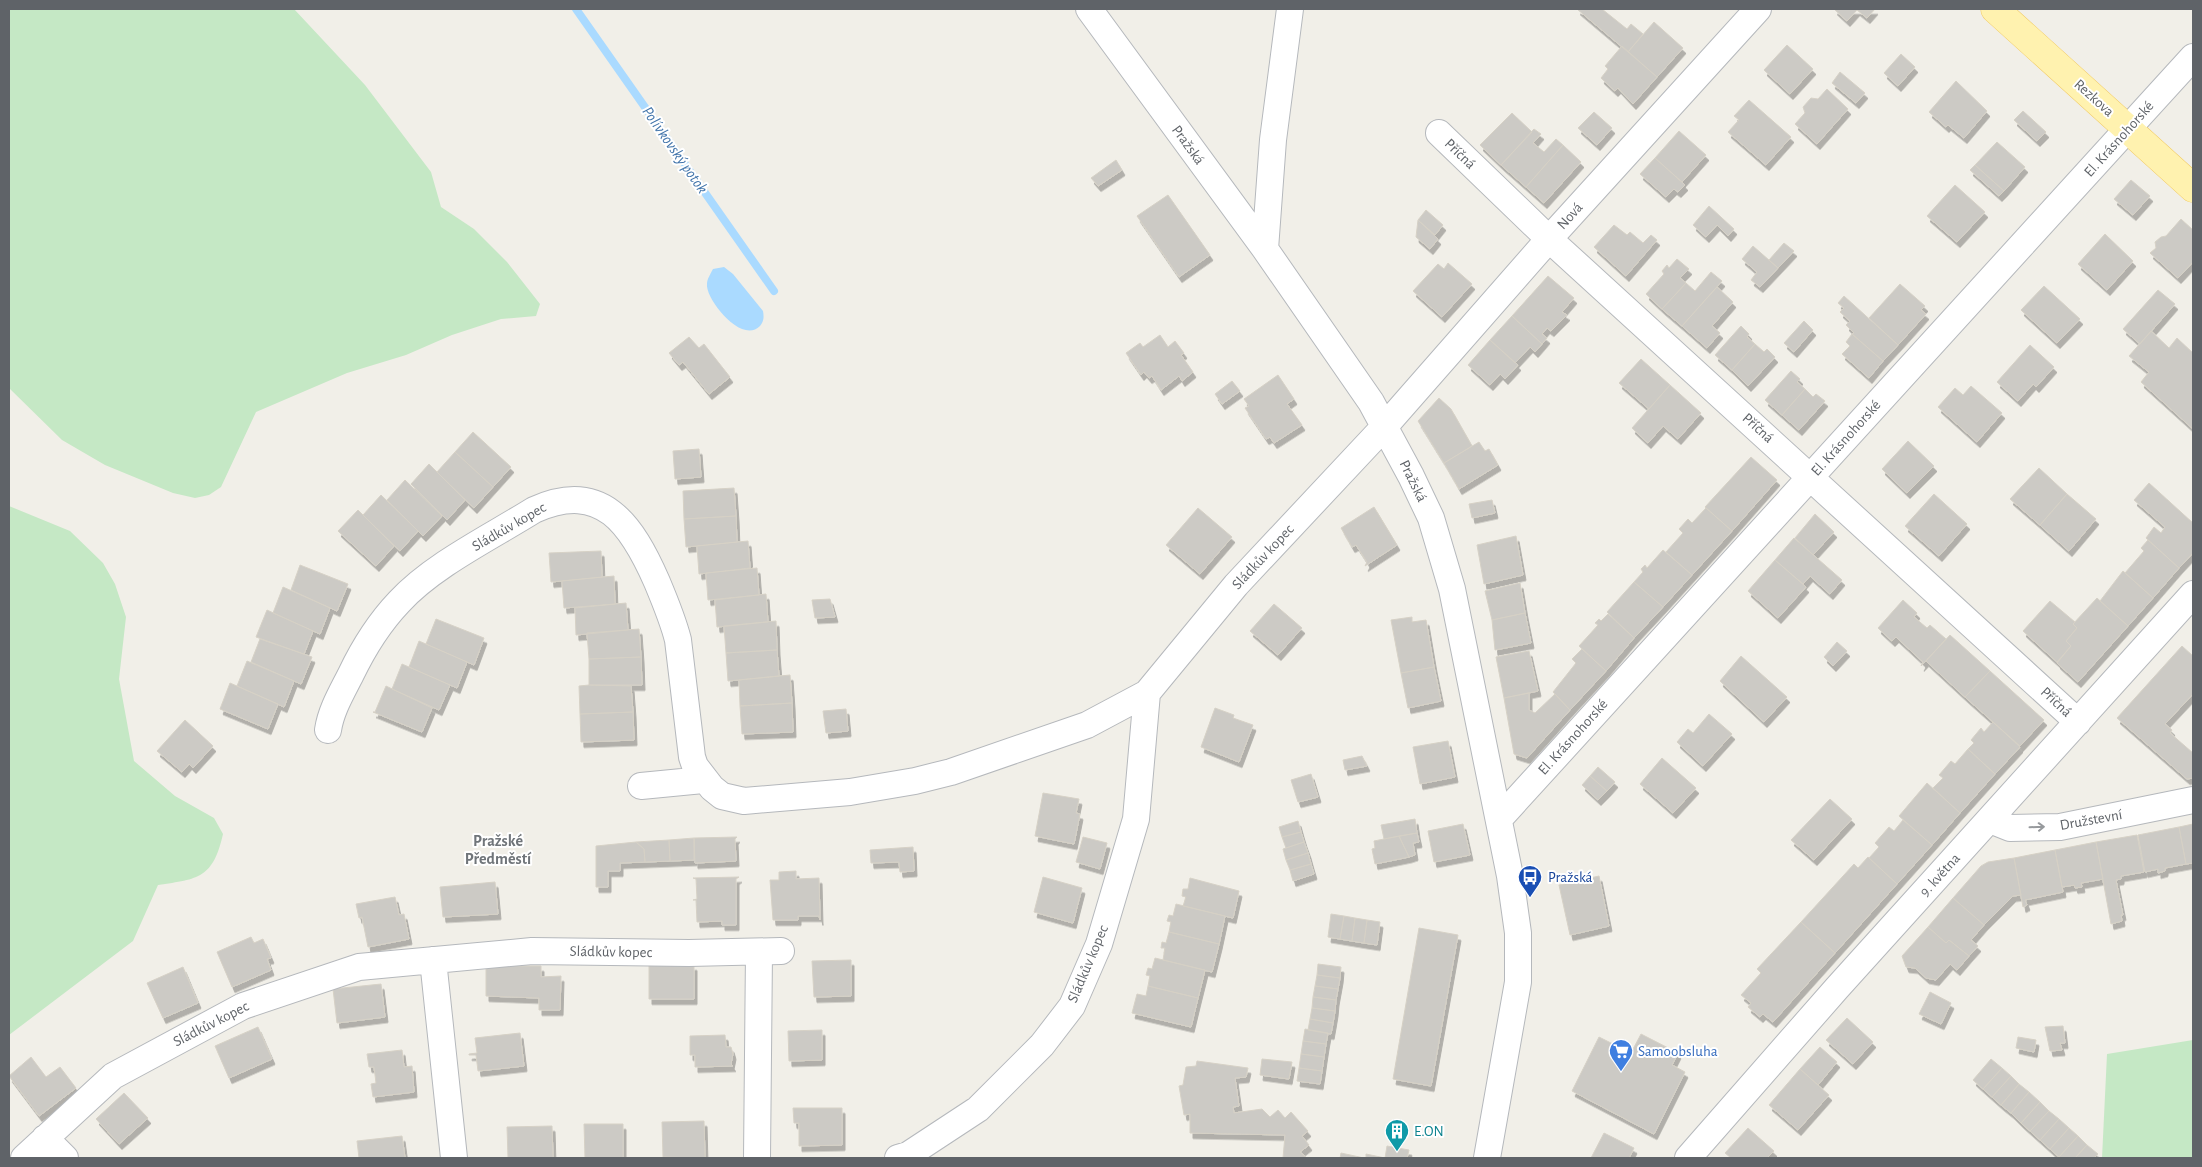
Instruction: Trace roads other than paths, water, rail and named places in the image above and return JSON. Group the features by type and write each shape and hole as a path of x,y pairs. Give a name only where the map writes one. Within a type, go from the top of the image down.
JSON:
{"main road":[{"name":"Rezkova","path":"1994,9 2193,188"}],"street":[{"name":"Pražská","path":"1089,9 1264,249 1371,402 1431,518 1443,558 1499,819 1518,933 1518,982 1487,1158"},
{"path":"1264,249 1273,140 1290,9"},
{"name":"Nová","path":"1385,426 1549,239 1758,9"},
{"name":"El. Krásnohorské","path":"1499,819 2193,57"},
{"name":"Příčná","path":"1439,134 1549,239 1811,476 2078,722"},
{"name":"Sládkův kopec","path":"328,730 336,703 365,649 388,615 413,588 430,575 534,510 556,502 579,499 605,508 620,521 633,534 646,558 674,622 678,640 692,757 703,780 722,796 744,801 850,792 915,781 993,758 1086,725 1147,693 1236,585 1385,426"},
{"name":"9. května","path":"1688,1158 1838,988 2193,594"},
{"name":"Sládkův kopec","path":"898,1158 908,1155 978,1109 1042,1045 1072,1006 1100,944 1136,819 1147,693"},
{"path":"641,786 703,780"},
{"name":"Družstevní","path":"1990,820 2010,828 2060,827 2193,800"},
{"name":"Sládkův kopec","path":"24,1158 113,1076 243,1006 359,967 532,951 770,952 757,1158"},
{"path":"433,960 454,1158"},
{"path":"45,1138 66,1158"}],"water":[{"path":"724,267 733,274 763,311 763,319 760,326 752,330 734,325 712,299 708,291 707,282 709,276 713,269"}],"waterway":[{"name":"Polívkovský potok","path":"576,9 774,291"}],"place":[{"name":"Pražská","path":"1530,898"},
{"name":"Samoobsluha","path":"1621,1072"},
{"name":"E.ON","path":"1397,1152"}],"district":[{"name":"Pražské Předměstí","path":"498,850"}]}
